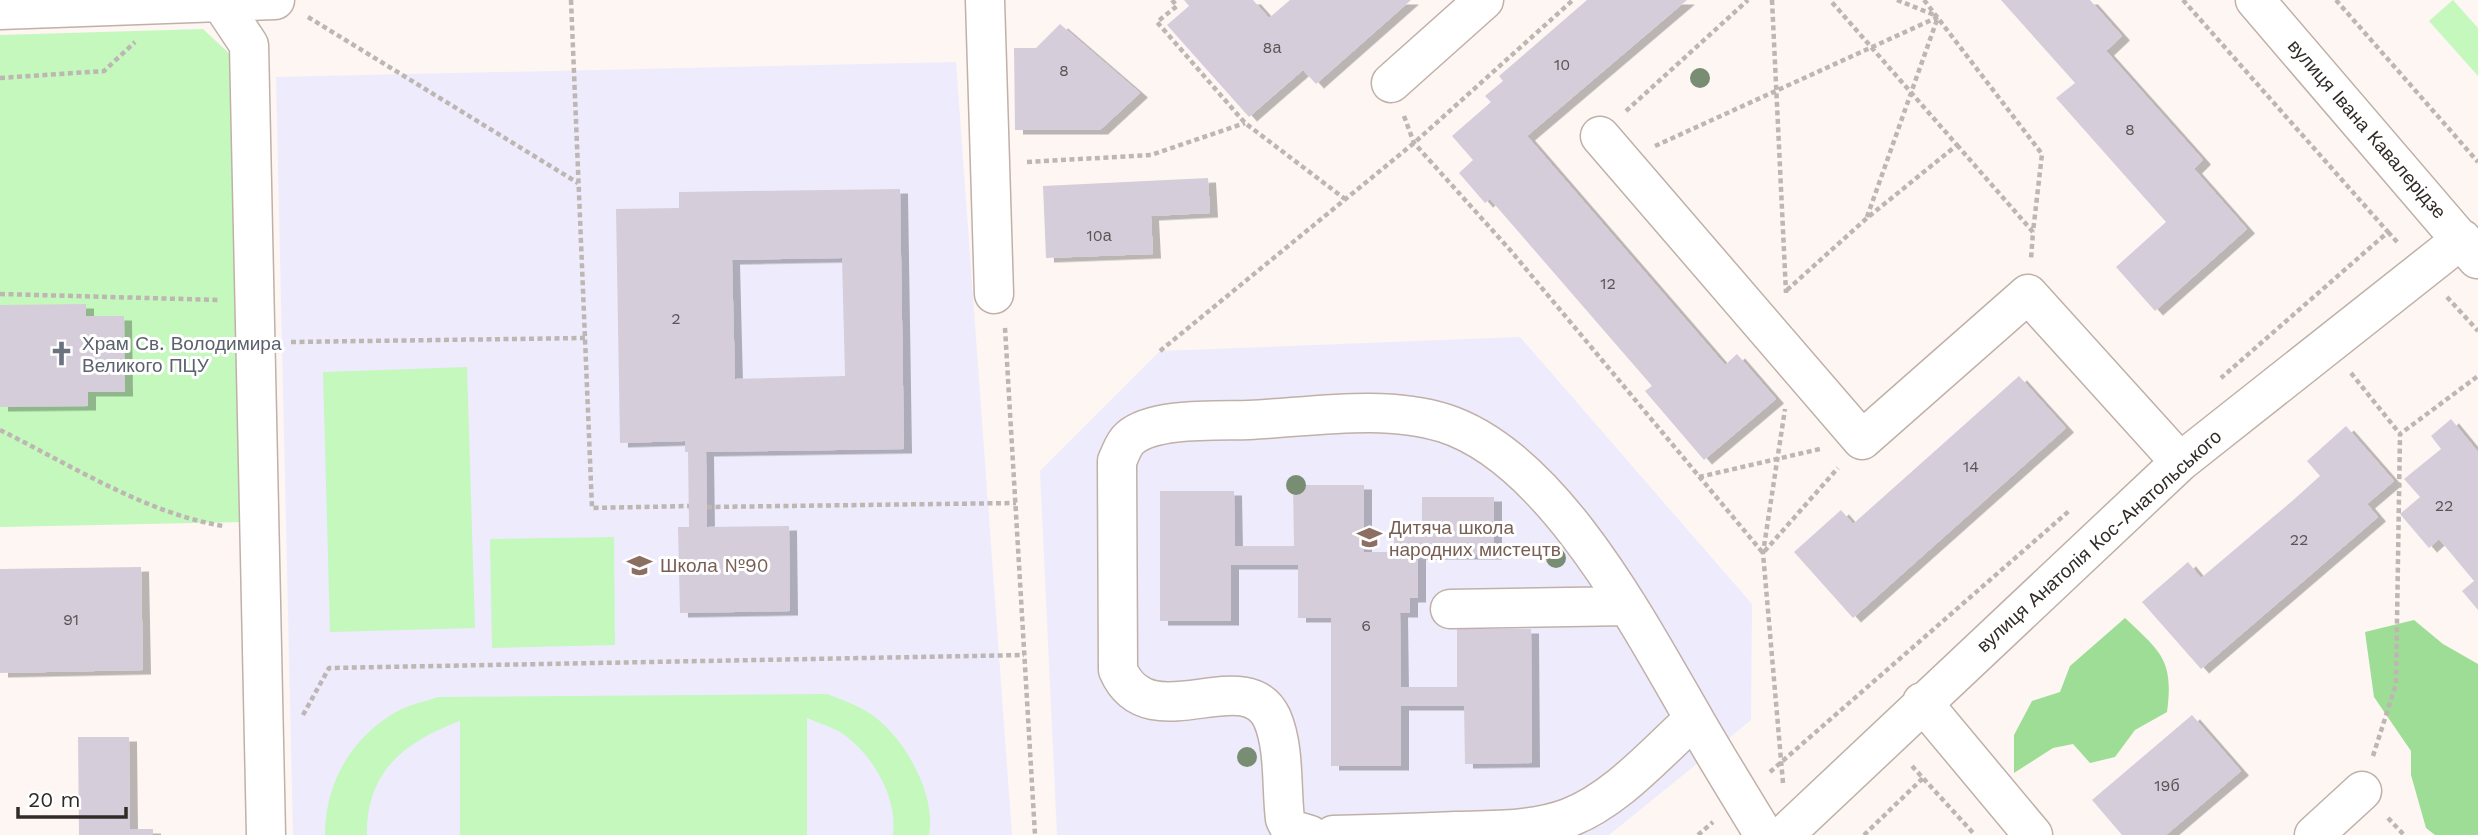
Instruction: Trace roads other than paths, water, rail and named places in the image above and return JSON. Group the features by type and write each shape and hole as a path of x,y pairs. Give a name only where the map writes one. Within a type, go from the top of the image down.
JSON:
{"street":[{"path":"985,0 994,294"},
{"path":"1391,83 1484,0"},
{"name":"вулиця Івана Кавалерідзе","path":"2255,0 2470,249"},
{"path":"219,1 249,45 266,835"},
{"path":"0,10 219,1 290,7"},
{"path":"1611,148 1862,440 2028,294 2180,463"},
{"name":"вулиця Анатолія Кос-Анатольського","path":"1778,835 2180,463 2328,345 2470,249"},
{"path":"1310,835 1290,829 1285,819 1277,733 1271,716 1263,707 1253,700 1229,696 1152,702 1135,695 1118,670 1115,478 1117,461 1132,437 1159,426 1218,421 1388,415 1444,423 1471,435 1528,478 1563,517 1628,606 1694,719 1778,835"},
{"path":"1450,609 1628,606"},
{"path":"1922,702 2033,835"},
{"path":"1333,835 1501,830 1569,818 1595,804 1624,782 1694,719"},
{"path":"2314,835 2362,791"}],"place":[{"name":"Храм Св. Володимира Великого ПЦУ","path":"62,354"},
{"name":"Дитяча школа народних мистецтв","path":"1369,538"},
{"name":"Школа №90","path":"640,565"}]}
